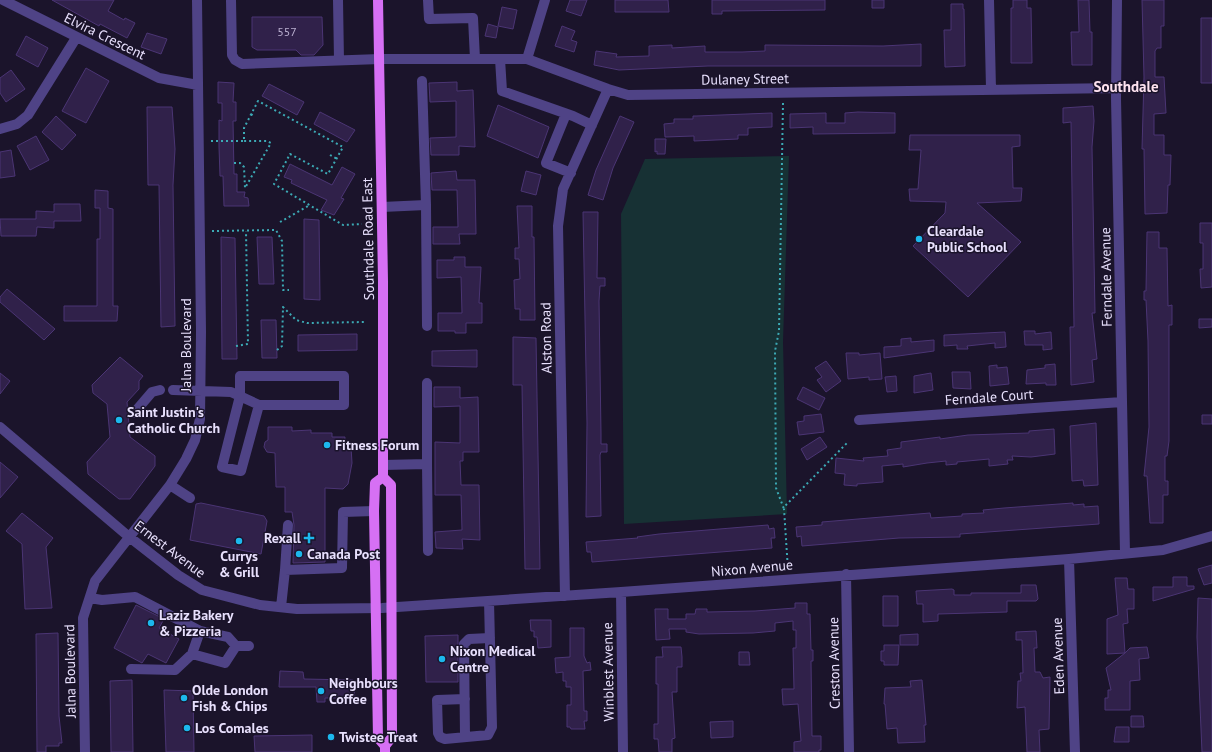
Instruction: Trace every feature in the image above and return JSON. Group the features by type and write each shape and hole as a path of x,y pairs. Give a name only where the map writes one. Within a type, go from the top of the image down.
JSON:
{"main road":[{"name":"Southdale Road East","path":"378,0 382,208 383,477 391,485 383,608 378,738 385,749 392,737 383,608 374,511 375,483 383,477"}],"street":[{"name":"Elvira Crescent","path":"3,0 76,38 159,78 198,85"},
{"name":"Jalna Boulevard","path":"85,752 83,618 95,581 128,536 170,485 186,459 195,440 200,419 196,0"},
{"name":"Dulaney Street","path":"231,0 232,55 235,60 242,64 380,59 527,59 608,89 628,94 991,88 1116,88"},
{"path":"338,0 339,60"},
{"path":"428,0 429,19 473,18 475,59"},
{"path":"527,59 546,0"},
{"path":"989,0 991,88"},
{"name":"Ferndale Avenue","path":"1117,0 1116,88 1125,553"},
{"path":"0,128 16,124 28,116 76,38"},
{"path":"500,59 502,91 592,125"},
{"path":"422,81 426,205 427,326"},
{"name":"Alston Road","path":"565,596 558,226 563,189 608,89"},
{"path":"566,114 546,163 570,173"},
{"path":"382,208 426,205"},
{"path":"173,390 231,392 240,396 259,404 344,405 344,376 240,376 240,396 222,467 241,471 259,404"},
{"path":"427,382 428,551"},
{"path":"134,413 152,392 160,390"},
{"name":"Ferndale Court","path":"859,420 1122,402"},
{"name":"Ernest Avenue","path":"0,427 128,536 178,575 202,590 260,605 297,609 383,608"},
{"path":"383,465 427,464"},
{"path":"170,485 190,498"},
{"path":"285,570 342,568 343,512 374,511"},
{"path":"281,607 288,525"},
{"name":"Nixon Avenue","path":"383,608 1069,559 1163,550 1212,536"},
{"name":"Eden Avenue","path":"1069,559 1075,752"},
{"name":"Creston Avenue","path":"846,574 849,752"},
{"name":"Winblest Avenue","path":"621,592 623,752"},
{"path":"90,598 102,600 135,597 200,631 228,637 236,646 249,646"},
{"path":"465,699 438,700 438,733 440,737 445,738 488,735 492,727 489,601"},
{"path":"131,669 175,670 192,654 200,631"},
{"path":"465,737 464,644 469,639 490,638"},
{"path":"192,654 225,663 236,646"}],"path":[{"path":"783,92 779,331 775,351 776,488 784,509 787,565"},
{"path":"244,141 244,128 258,101 343,147 328,174 290,154 274,184 343,225 362,224"},
{"path":"251,114 255,117"},
{"path":"211,142 268,141 271,143 245,188 244,167 240,163 234,163"},
{"path":"330,155 337,159"},
{"path":"280,222 310,205"},
{"path":"212,231 276,230 282,241 283,290 289,290"},
{"path":"236,346 248,344 246,231"},
{"path":"277,350 282,346 283,307 296,320 307,323 364,322"},
{"path":"784,509 786,505 847,443"}],"green space":[{"path":"789,156 783,342 787,514 624,524 621,214 645,159"}],"building":[{"path":"52,0 114,0 108,11 124,20 125,18 135,23 127,38 100,24 99,26"},
{"path":"570,0 587,0 581,16 566,11"},
{"path":"615,0 668,0 669,12 615,12"},
{"path":"712,0 825,0 825,10 722,11 722,14 712,14"},
{"path":"872,0 884,0 884,8 872,8"},
{"path":"1013,0 1027,0 1027,8 1031,8 1032,63 1011,63 1011,8 1013,8"},
{"path":"1078,0 1089,0 1090,32 1092,32 1092,65 1072,65 1071,32 1079,32"},
{"path":"1142,0 1164,0 1164,26 1161,26 1161,48 1157,48 1155,51 1155,77 1164,77 1166,113 1154,114 1154,135 1164,135 1164,155 1171,155 1167,213 1145,214 1144,149 1142,149 1144,77"},
{"path":"951,4 963,4 965,66 945,67 944,30 951,30"},
{"path":"502,7 517,10 513,29 498,26"},
{"path":"252,17 322,17 323,45 314,55 301,55 296,50 257,50 252,47"},
{"path":"1201,18 1212,18 1212,83 1201,83"},
{"path":"488,24 498,27 496,38 485,36"},
{"path":"562,26 575,31 571,40 577,42 574,52 555,46"},
{"path":"147,33 167,39 161,54 141,47"},
{"path":"26,36 48,48 38,67 16,55"},
{"path":"921,44 921,66 708,66 619,70 594,65 596,51 617,54 616,57 649,56 649,46 672,45 672,48 705,46 705,52 742,52 765,51 765,45 883,46"},
{"path":"86,68 109,81 86,123 62,111"},
{"path":"11,70 25,89 6,102 0,93 0,78"},
{"path":"218,82 234,83 233,102 236,102 236,121 233,121 234,174 237,174 237,192 245,192 244,197 248,198 249,206 224,206 223,176 220,176 219,147 219,120 222,121 222,103 218,103"},
{"path":"457,82 457,91 473,90 475,147 459,146 459,155 431,155 430,138 456,137 456,101 430,102 429,83"},
{"path":"269,84 304,102 297,115 262,96"},
{"path":"498,105 549,127 538,158 487,136"},
{"path":"1093,106 1094,121 1092,147 1095,313 1092,313 1097,359 1092,360 1094,382 1071,385 1070,327 1074,327 1071,122 1063,123 1063,108"},
{"path":"147,107 172,107 175,149 173,185 175,326 161,327 159,185 148,185"},
{"path":"320,112 355,130 347,142 314,124"},
{"path":"772,113 772,127 748,128 748,135 738,135 738,139 694,141 694,136 665,137 664,124 674,123 674,119 693,119 693,116"},
{"path":"826,113 826,123 845,123 845,113 895,113 895,133 813,134 813,127 790,128 790,114"},
{"path":"56,116 76,135 62,150 42,132"},
{"path":"620,116 634,122 613,168 603,200 588,195 596,170"},
{"path":"910,135 1020,135 1020,146 1012,147 1013,188 1022,188 1021,201 977,203 1021,242 968,297 913,246 945,213 946,202 910,201 909,189 918,189 921,150 909,150"},
{"path":"36,136 49,160 30,170 17,146"},
{"path":"655,139 666,139 665,154 657,154 657,151 655,152"},
{"path":"11,150 15,176 0,178 0,152"},
{"path":"290,164 332,185 342,167 355,174 341,198 344,199 334,215 321,210 327,200 291,183 292,180 284,177"},
{"path":"456,171 457,180 475,180 476,234 459,234 460,244 433,244 433,227 458,227 457,190 432,190 431,173"},
{"path":"526,171 541,175 536,195 521,191"},
{"path":"95,190 108,191 108,208 113,209 113,306 118,306 117,321 64,321 64,306 97,306 97,239 100,239 100,208 95,208"},
{"path":"54,204 80,204 81,221 54,221 54,228 37,227 36,236 1,236 0,219 36,219 36,211 54,212"},
{"path":"517,206 532,206 535,320 520,320 520,309 515,309 514,280 520,279 519,259 515,259 515,248 519,248"},
{"path":"583,212 598,212 597,278 605,278 605,286 600,286 599,301 601,444 607,444 607,452 601,452 600,455 601,516 586,517 587,423"},
{"path":"304,219 319,220 320,300 304,299"},
{"path":"1200,223 1212,223 1212,287 1201,288 1200,269 1203,269 1203,243 1200,243"},
{"path":"1147,232 1159,232 1159,248 1167,248 1168,306 1172,305 1172,325 1169,325 1169,441 1167,456 1165,456 1165,481 1168,481 1168,495 1163,495 1163,523 1150,523 1147,476 1144,476 1149,427 1148,341 1146,300 1144,300 1144,291 1146,291"},
{"path":"221,237 235,238 237,359 222,359"},
{"path":"257,237 272,237 274,284 259,284"},
{"path":"454,257 465,257 465,267 481,267 479,303 482,303 482,323 466,323 466,333 455,333 455,331 438,331 438,313 462,313 461,277 437,278 437,260 454,260"},
{"path":"7,289 55,329 44,340 0,302 0,297"},
{"path":"1199,319 1212,319 1212,327 1199,328"},
{"path":"261,320 276,320 277,358 262,358"},
{"path":"1024,331 1035,331 1035,334 1051,332 1052,349 1043,350 1043,345 1025,345"},
{"path":"1005,332 1006,347 995,348 995,343 967,346 968,349 957,349 957,345 944,346 944,335"},
{"path":"357,334 357,350 298,351 298,335"},
{"path":"513,337 536,338 540,569 525,569 522,385 513,385"},
{"path":"911,338 911,342 934,340 934,351 884,358 884,347 901,346 901,339"},
{"path":"477,350 477,367 432,366 432,351"},
{"path":"846,353 859,353 859,355 880,353 882,379 869,380 869,377 848,379"},
{"name":"Saint Justin's Catholic Church","path":"120,357 143,376 139,381 139,389 127,402 130,437 155,456 155,466 130,499 119,499 88,474 87,462 110,437 107,404 93,393 92,385"},
{"path":"826,361 841,381 826,392 817,380 822,377 815,368"},
{"path":"1055,364 1056,385 1046,385 1046,383 1026,384 1027,370 1045,368 1045,365"},
{"path":"997,365 997,368 1007,367 1009,384 990,386 989,366"},
{"path":"952,372 970,372 971,389 953,388"},
{"path":"0,373 10,381 0,394"},
{"path":"931,373 933,390 914,393 914,376"},
{"path":"896,376 897,391 887,392 885,377"},
{"path":"434,387 460,387 460,398 478,397 479,452 463,452 463,461 460,461 461,485 479,485 480,540 462,539 463,549 436,548 435,532 462,530 461,495 435,495 435,442 460,443 460,406 434,407"},
{"path":"803,387 825,398 819,410 797,399"},
{"path":"821,414 824,432 799,435 797,422 804,421 804,416"},
{"path":"1202,415 1212,415 1212,424 1202,424"},
{"path":"1096,423 1098,485 1084,486 1083,480 1072,481 1070,426"},
{"path":"268,427 292,427 292,431 311,430 311,433 332,433 332,437 345,437 344,447 351,447 352,463 348,484 343,489 325,488 325,562 293,563 294,525 292,512 285,512 285,487 276,487 275,453 267,452 264,447 265,442 268,440"},
{"path":"1054,429 1055,454 1031,457 1012,456 1013,460 1007,460 1008,464 989,466 989,459 957,462 957,464 946,465 946,461 903,467 903,464 882,466 883,482 857,484 857,486 844,485 845,474 835,473 836,458 864,461 863,458 888,456 887,450 901,448 901,442 968,435 1029,433 1029,431"},
{"path":"820,437 827,447 807,460 801,449"},
{"path":"0,462 18,477 0,498"},
{"path":"201,503 264,516 267,521 261,554 190,540 196,504"},
{"path":"1073,503 1073,505 1084,504 1084,507 1098,506 1099,524 960,534 960,537 899,538 802,546 801,536 797,537 796,527 822,525 822,522 930,513 931,518 962,516 962,514 984,513 983,510"},
{"path":"22,513 53,538 46,547 52,608 25,609 22,544 6,531"},
{"path":"768,525 769,529 774,528 775,538 771,538 772,548 592,562 591,552 587,552 586,542"},
{"path":"1212,565 1212,583 1204,585 1198,569"},
{"path":"1173,577 1187,577 1187,586 1194,586 1194,589 1153,601 1153,587 1173,587"},
{"path":"1115,578 1127,578 1128,589 1134,589 1134,609 1127,609 1128,623 1123,624 1125,653 1107,654 1107,619 1118,615"},
{"path":"1021,585 1036,585 1038,599 1036,601 1007,601 1007,612 938,614 938,621 923,622 923,604 917,604 916,591 952,589 954,590 954,595 971,595 971,593 1021,593"},
{"path":"883,596 898,596 898,626 883,626"},
{"path":"1198,598 1212,599 1212,752 1202,752 1197,637"},
{"path":"795,603 807,603 807,614 810,614 811,650 813,650 813,661 811,661 812,736 821,736 821,750 819,750 819,752 794,752 794,742 801,741 798,704 783,705 782,689 794,689 793,648 796,648 796,630 793,630 793,621 775,623 775,631 753,633 699,634 686,632 686,629 669,629 670,639 656,640 655,609 668,609 668,619 686,619 686,614 695,614 696,609 707,609 707,612 755,611 795,608"},
{"path":"136,605 164,619 159,628 179,639 166,663 148,654 142,663 114,648"},
{"path":"530,620 551,620 551,647 538,648 537,637 534,637 534,631 531,631"},
{"path":"570,628 584,628 584,656 587,663 590,662 591,670 583,671 584,711 587,711 587,721 584,721 585,729 571,729 570,727 567,727 567,705 571,705 571,687 566,687 566,681 563,681 563,672 556,673 555,658 570,657"},
{"path":"1036,631 1037,648 1034,648 1035,672 1040,672 1043,678 1050,677 1049,729 1039,730 1040,752 1027,752 1025,707 1017,708 1018,681 1021,681 1020,673 1023,673 1022,640 1016,640 1016,632"},
{"path":"58,633 59,716 62,743 59,743 59,746 46,746 46,752 37,752 36,634"},
{"path":"918,634 918,645 900,645 900,635"},
{"name":"Nixon Medical Centre","path":"458,635 458,682 426,682 425,636"},
{"path":"884,645 899,645 898,665 884,665 884,661 881,661 881,651 884,651"},
{"path":"662,647 681,647 682,657 682,667 677,667 677,692 672,692 675,738 672,739 672,752 659,752 658,739 654,739 654,724 658,724 656,657 663,657"},
{"path":"1147,647 1149,658 1139,659 1140,680 1130,681 1130,710 1105,710 1105,698 1108,698 1108,690 1111,690 1106,668 1130,648"},
{"path":"739,652 749,652 750,665 739,665"},
{"path":"280,671 303,672 304,679 353,680 355,698 325,698 325,702 317,702 316,687 279,687"},
{"path":"132,680 133,752 111,752 110,681"},
{"path":"922,680 926,725 924,725 925,742 898,743 897,728 887,729 884,704 885,688 911,687 910,681"},
{"path":"164,690 193,691 194,752 166,752"},
{"path":"1131,716 1143,716 1144,727 1131,727"},
{"path":"733,721 733,737 711,738 710,722"},
{"path":"1116,727 1129,727 1129,742 1114,742"},
{"path":"312,735 312,752 255,752 254,736"}],"place":[{"name":"Cleardale Public School","path":"919,239"},
{"name":"Saint Justin's Catholic Church","path":"119,420"},
{"name":"Fitness Forum","path":"327,445"},
{"name":"Rexall","path":"309,538"},
{"name":"Currys & Grill","path":"239,541"},
{"name":"Canada Post","path":"299,554"},
{"name":"Laziz Bakery & Pizzeria","path":"151,623"},
{"name":"Nixon Medical Centre","path":"442,659"},
{"name":"Neighbours Coffee","path":"321,691"},
{"name":"Olde London Fish & Chips","path":"184,698"},
{"name":"Los Comales","path":"187,728"},
{"name":"Twistee Treat","path":"331,737"}],"district":[{"name":"Southdale","path":"1126,86"}]}
